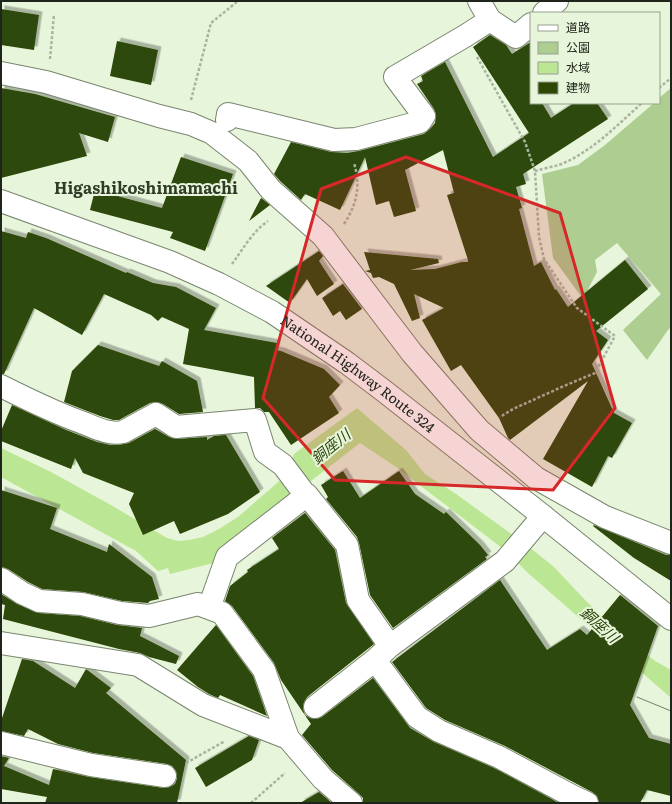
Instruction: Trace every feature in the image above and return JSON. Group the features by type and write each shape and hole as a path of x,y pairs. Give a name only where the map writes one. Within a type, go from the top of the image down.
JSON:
{"main road":[{"path":"545,12 557,1"},
{"path":"227,120 228,114 334,140 356,139 420,122 424,116 395,77 465,36 485,10 516,37 530,25"},
{"path":"1,73 46,82 159,116 191,124 212,133 248,161 271,190 323,236 412,353 479,430 536,478 605,517 671,543"},
{"name":"National Highway Route 324","path":"1,201 170,262 219,284 272,312 347,363 544,516 671,620"},
{"path":"1,386 47,409 102,431 117,433 122,432 156,414 176,427 256,420 265,452 283,465 346,545 358,600 383,653 417,717 440,731 500,756 587,803"},
{"path":"209,608 227,557 305,494"},
{"path":"315,706 505,561 544,516"},
{"path":"1,579 22,593 39,601 82,604 120,613 149,616 198,604 222,613 264,670 288,738 323,779 351,803"},
{"path":"1,643 138,665 203,705 288,738"},
{"path":"1,743 91,765 165,776"}],"path":[{"path":"190,104 211,23 238,1"},
{"path":"46,82 52,52 54,14"},
{"path":"465,36 525,142 535,171 537,222 544,259 577,308 615,336 595,374 513,409"},
{"path":"660,87 671,78"},
{"path":"535,171 558,165 589,149 641,104"},
{"path":"326,240 343,226 351,214 358,195 356,171 346,140"},
{"path":"219,284 246,244 261,226 290,206"},
{"path":"165,776 253,724"},
{"path":"251,803 303,757"}],"highlighted area":[{"path":"406,157 560,213 615,408 553,490 335,480 263,398 321,189"}],"green space":[{"path":"671,88 671,327 647,360 623,330 661,294 617,243 595,260 597,272 583,299 553,258 542,174 578,165 605,145 653,104 660,104 660,97"}],"water":[{"name":"銅座川","path":"357,408 406,450 425,474 456,494 528,546 554,567 586,601 620,633 655,661 671,670 671,698 528,573 506,551 396,467 360,443 307,484 217,562 170,574 168,568 158,571 136,551 1,477 1,448 51,472 167,538 178,541 189,540 203,537 238,517 284,477 291,464 294,454"}],"building":[{"path":"1,9 39,15 34,50 1,45"},
{"path":"490,35 506,45 512,54 530,43 530,104 543,104 551,118 572,104 598,104 608,119 523,174 526,184 516,187 522,208 519,209 534,266 541,262 555,290 556,289 568,307 625,260 648,289 596,331 608,340 592,364 614,413 632,423 612,458 608,456 592,487 543,459 588,381 510,440 499,418 461,365 451,371 422,320 444,308 414,294 420,318 412,321 394,284 379,277 373,278 371,273 365,271 370,270 364,252 438,259 439,263 410,270 435,269 462,262 468,262 447,195 454,193 443,150 405,170 416,211 394,217 389,201 376,205 365,157 340,210 305,194 301,200 274,174 291,142 331,152 347,153 424,134 435,123 436,115 434,109 417,84 423,81 421,76 445,62 493,157 529,133 473,47"},
{"path":"117,41 158,50 151,85 110,76"},
{"path":"1,88 35,94 115,117 108,142 79,133 87,156 1,178"},
{"path":"181,157 233,174 205,251 170,238 173,232 90,210 95,190 162,208"},
{"path":"261,198 270,205 249,221"},
{"path":"1,231 26,238 28,232 46,238 126,273 127,272 153,283 176,287 216,308 204,330 277,343 276,350 324,369 340,385 329,397 339,413 291,445 269,412 264,412 260,408 255,408 254,377 183,364 189,329 162,317 158,321 151,315 104,294 82,335 34,308 4,374 1,374"},
{"path":"319,251 323,256 319,261 334,284 317,296 307,279 290,303 266,286"},
{"path":"343,284 362,309 346,320 340,311 333,316 322,298"},
{"path":"98,345 159,366 162,361 197,381 203,412 179,414 163,404 156,402 150,403 119,420 113,420 64,402 72,371"},
{"path":"12,405 66,430 97,442 110,445 129,443 155,429 169,437 177,439 207,437 207,440 214,436 226,435 260,492 228,514 180,534 174,521 143,535 129,504 134,493 83,473 75,458 71,469 1,441 1,431"},
{"path":"343,471 360,498 399,471 415,494 444,514 446,512 480,545 488,555 485,557 487,559 393,628 370,595 357,537 326,499 328,497 321,485"},
{"path":"1,490 57,508 50,529 107,552 109,544 152,577 159,599 148,603 122,601 83,592 42,589 8,569 1,567"},
{"path":"305,513 335,550 346,603 374,644 307,697 303,708 305,715 316,719 322,717 373,678 410,728 434,742 494,768 559,803 363,803 363,798 332,770 302,735 311,724 281,680 274,663 232,606 225,601 230,586 248,572 247,570 279,549 272,538"},
{"path":"594,525 666,555 671,555 671,581 634,558 593,526"},
{"path":"500,580 547,650 580,629 587,635 620,595 658,626 630,705 649,738 671,744 671,796 647,790 640,803 599,803 597,796 592,792 505,746 445,720 426,708 392,662"},
{"path":"1,594 17,604 38,613 80,616 117,625 142,628 140,636 179,656 176,664 140,653 3,619 5,605 1,604"},
{"path":"216,625 253,676 267,716 220,695 218,698 209,694 177,670"},
{"path":"22,659 33,661 75,688 86,669 111,688 106,693 186,760 177,803 45,803 47,797 1,789 1,756 9,758 4,766 49,785 53,769 89,777 163,788 170,787 175,784 177,778 176,771 172,766 167,764 93,753 58,744 28,729 24,736 1,731 1,721"},
{"path":"249,736 259,740 252,760 206,787 195,768"},
{"path":"319,792 332,803 300,803"}],"tram line":[{"path":"637,697 671,711"}],"district":[{"name":"Higashikoshimamachi","path":"146,188"}]}
